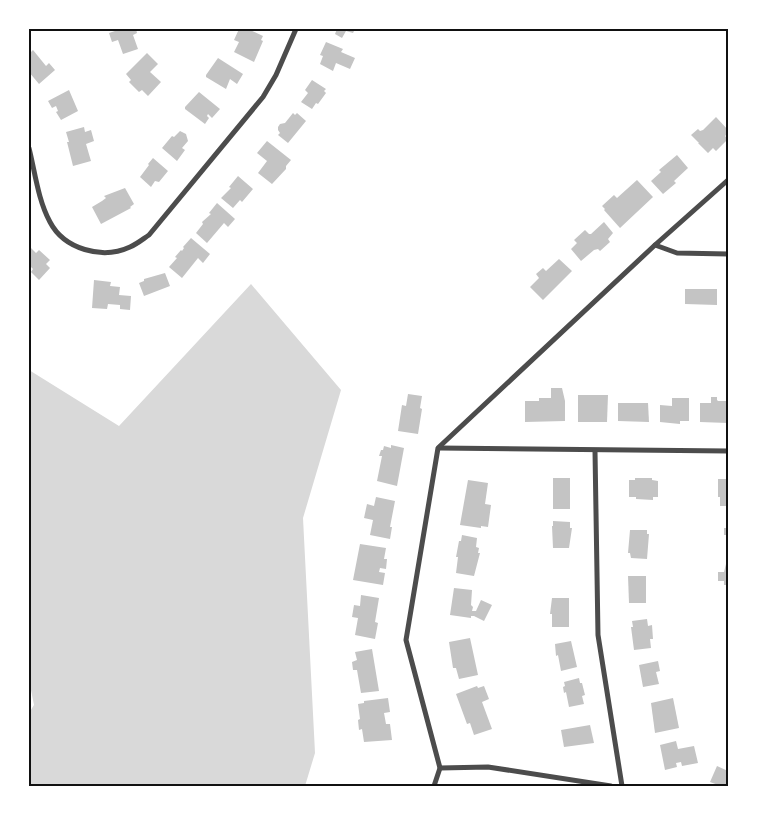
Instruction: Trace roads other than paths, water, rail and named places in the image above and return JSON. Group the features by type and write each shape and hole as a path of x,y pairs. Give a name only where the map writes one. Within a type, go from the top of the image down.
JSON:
{"street":[{"path":"29,148 42,204 50,223 64,238 81,250 106,253 129,248 150,235 263,98 276,75 296,29"},
{"path":"434,786 440,768 406,640 438,448 655,245 728,180"},
{"path":"655,245 677,254 728,254"},
{"path":"438,448 728,451"},
{"path":"595,451 598,635 622,786"},
{"path":"440,768 488,767 610,786"}]}
